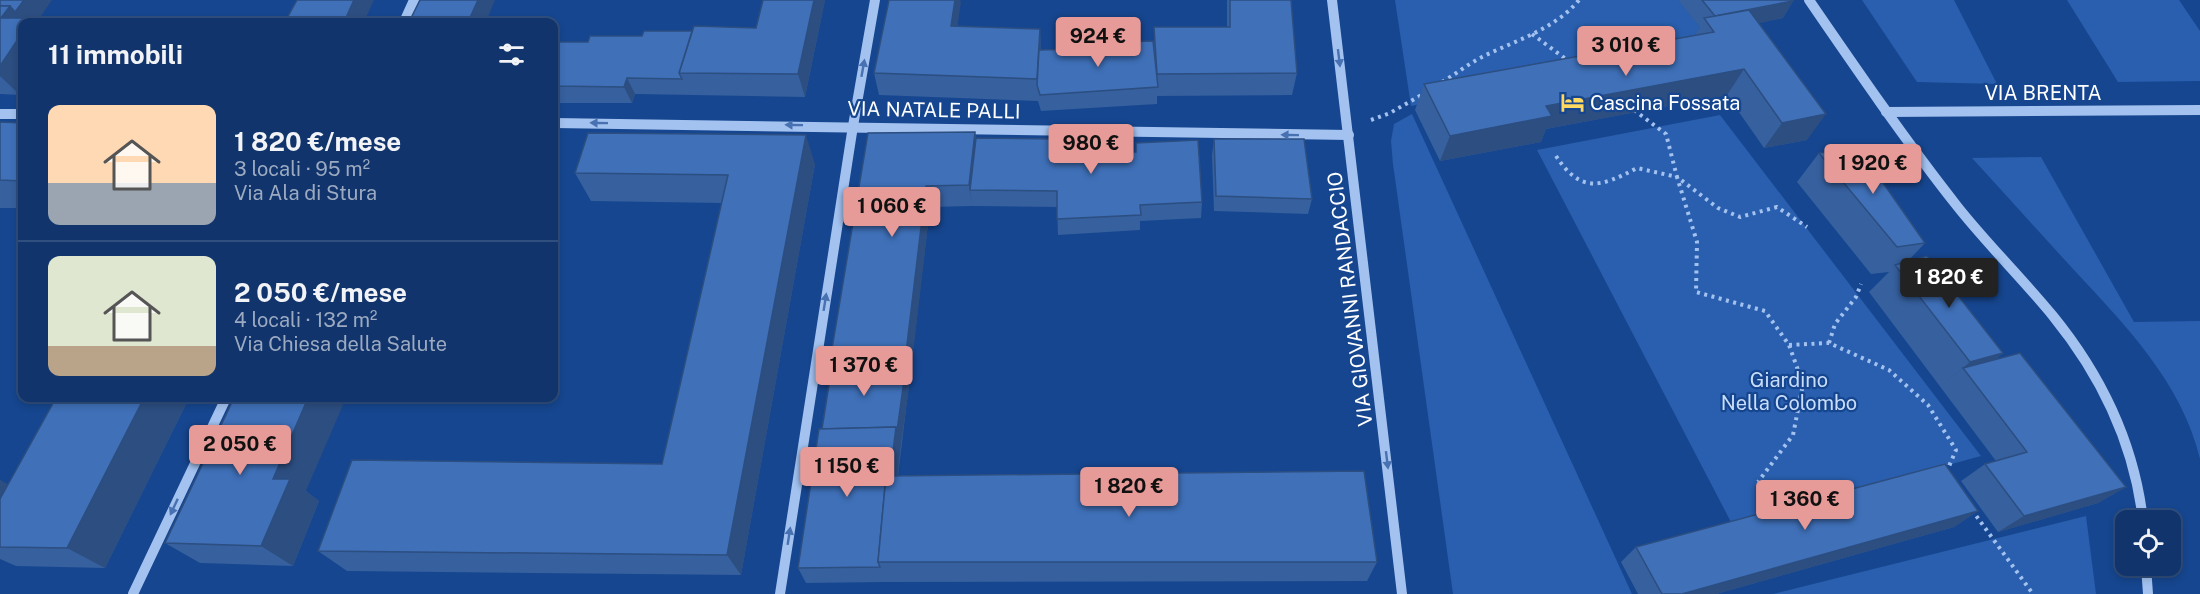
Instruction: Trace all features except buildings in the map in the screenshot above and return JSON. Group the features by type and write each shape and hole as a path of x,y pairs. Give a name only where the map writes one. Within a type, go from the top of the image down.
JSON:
{"street":[{"path":"406,18 414,0"},
{"path":"780,594 853,126 875,0"},
{"name":"VIA GIOVANNI RANDACCIO","path":"1332,0 1402,594"},
{"path":"1809,0 1886,112 1959,208 2063,329 2094,372 2132,458 2141,510"},
{"name":"VIA BRENTA","path":"1886,112 2200,110"},
{"path":"0,114 18,114"},
{"name":"VIA NATALE PALLI","path":"558,123 1348,132"},
{"path":"133,594 224,402"},
{"path":"2147,576 2148,594"}],"path":[{"path":"1437,85 1482,58 1532,34 1572,10 1579,0"},
{"path":"1532,34 1570,63"},
{"path":"1348,132 1428,91"},
{"path":"1628,105 1666,134 1697,242 1696,292 1765,311 1790,345 1803,384 1793,435 1758,482"},
{"path":"1556,156 1568,174 1592,185 1618,178 1637,168 1677,177 1698,191 1719,210 1739,218 1777,207 1808,227"},
{"path":"1829,343 1835,324 1856,297 1861,284"},
{"path":"1790,345 1829,343 1889,370 1928,405 1956,450 1947,470 1953,479"},
{"path":"1971,507 2033,594"}],"green space":[{"path":"1395,0 1679,0 1706,34 1680,55 1411,106"},
{"path":"1862,0 1954,0 1997,84 1917,82"},
{"path":"2067,0 2179,0 2200,31 2200,81 2118,82"},
{"path":"1412,114 1632,594 1453,594 1391,141 1394,124"},
{"name":"Giardino Nella Colombo","path":"1720,115 1981,456 1732,524 1537,150"},
{"path":"2041,157 2134,322 2200,321 2200,459 2192,431 2180,405 2150,357 2113,312 1972,158"},
{"path":"2086,516 2096,594 1773,594"}],"place":[{"name":"Cascina Fossata","path":"1572,103"}]}
